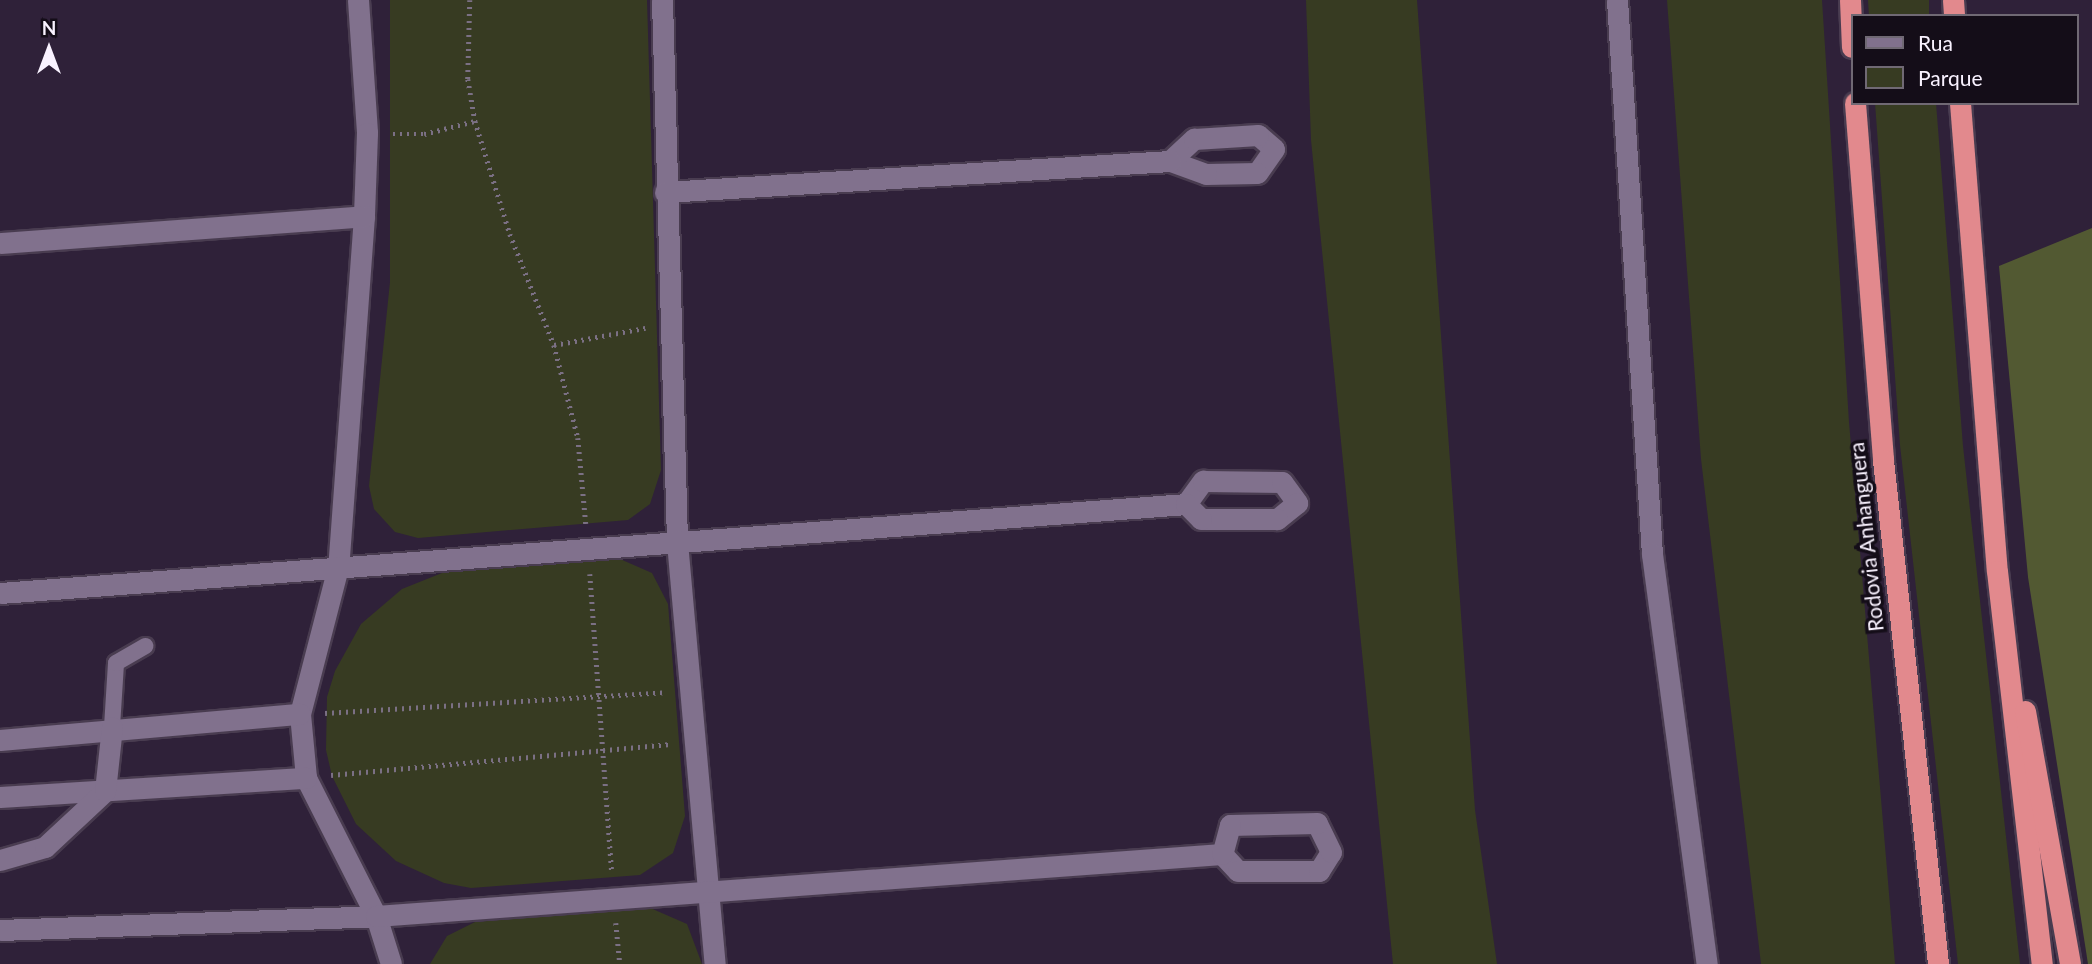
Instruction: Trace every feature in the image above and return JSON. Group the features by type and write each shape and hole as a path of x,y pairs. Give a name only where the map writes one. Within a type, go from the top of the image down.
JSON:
{"highway":[{"name":"Rodovia Anhanguera","path":"1855,105 1868,300 1923,868 1937,964"},
{"path":"1960,105 1997,571 2042,964"},
{"path":"1997,571 2056,862 2070,964"},
{"path":"1923,868 1925,964"}],"street":[{"path":"358,0 367,133 364,216 338,567 300,714 306,778 376,916 391,964"},
{"path":"662,0 667,329 677,542 705,891 715,964"},
{"path":"1617,0 1652,554 1707,964"},
{"path":"665,192 1170,161"},
{"path":"0,243 364,216"},
{"path":"0,593 1186,504"},
{"path":"0,740 111,727 300,714"},
{"path":"0,860 45,847 105,792 111,727"},
{"path":"0,797 306,778"},
{"path":"0,930 376,916 1222,855 1238,871 1319,871 1331,852 1317,823 1230,825 1222,855"}],"lane":[{"path":"111,727 116,663 146,646"}],"path":[{"path":"470,0 468,79 475,121 510,234 554,345 578,438 605,747 613,900 620,964"},
{"path":"367,133 424,134 475,121"},
{"path":"554,345 633,327 667,329"},
{"path":"300,714 687,691"},
{"path":"306,778 605,747 693,743"}],"green space":[{"path":"390,0 647,0 661,470 650,504 628,520 418,538 395,532 374,509 369,486 390,282"},
{"path":"1306,0 1417,0 1475,810 1497,964 1393,964 1311,140"},
{"path":"1667,0 1822,0 1849,422 1895,964 1761,964 1701,459"},
{"path":"1868,0 1929,0 1929,14 1869,14"},
{"path":"1875,105 1936,105 1963,446 2020,964 1958,964 1900,445"},
{"path":"2092,228 2092,964 2088,964 2028,577 1999,266"},
{"path":"620,559 652,573 668,604 685,816 673,853 640,875 471,888 444,883 396,861 356,824 332,776 326,750 327,697 335,671 361,624 402,589 452,569"},
{"path":"648,907 687,924 702,964 430,964 447,936 475,922"}]}
